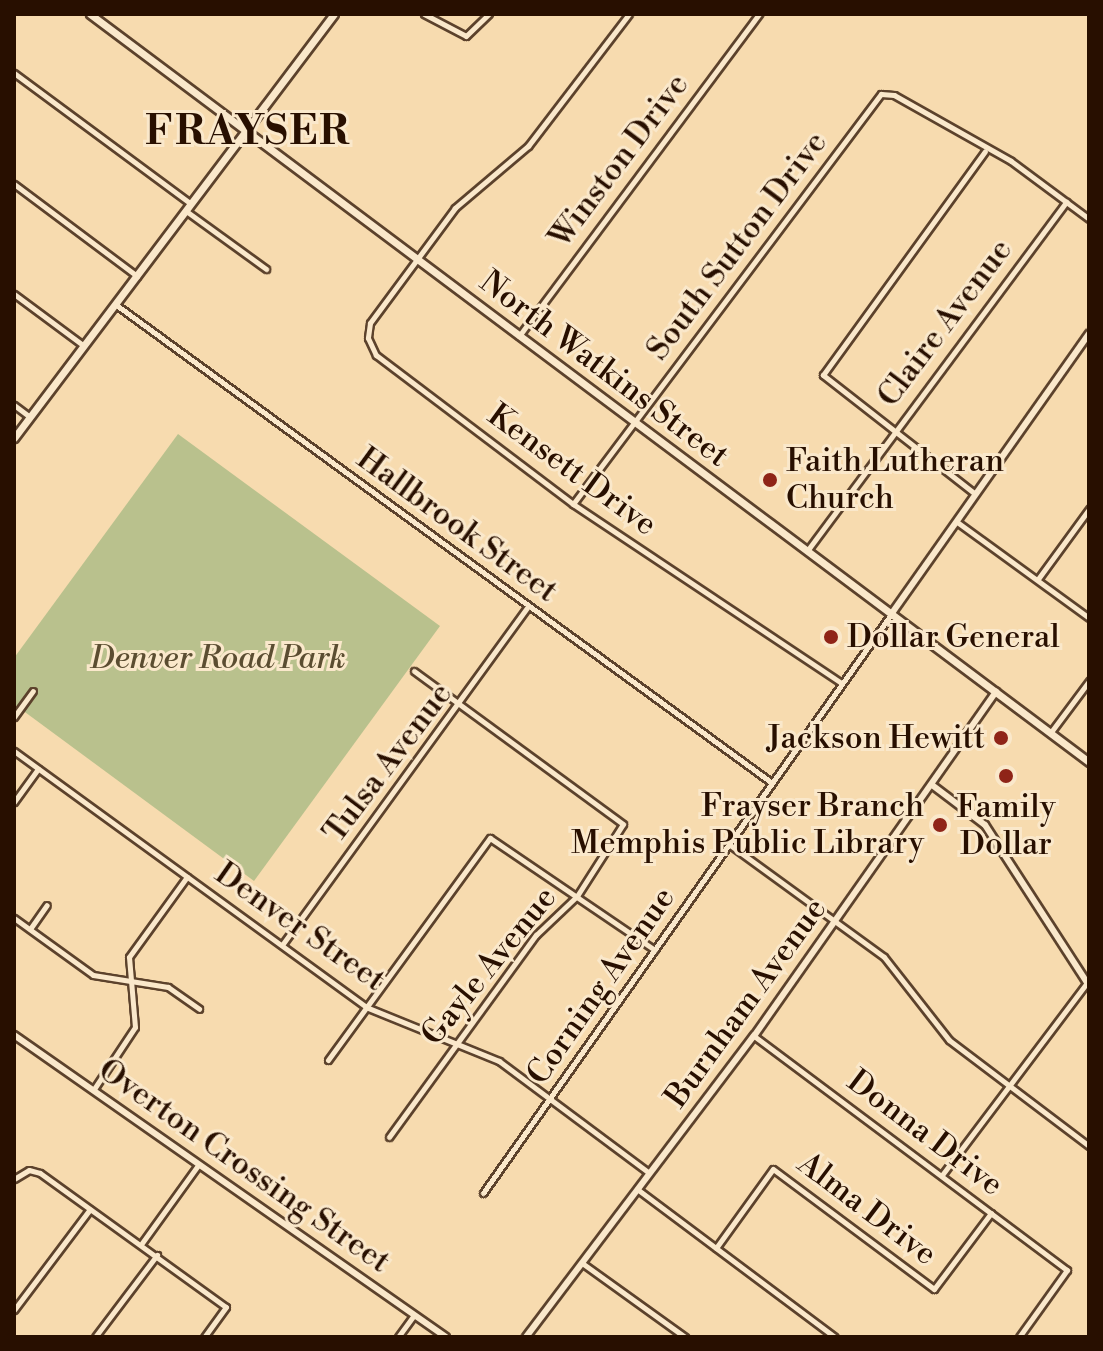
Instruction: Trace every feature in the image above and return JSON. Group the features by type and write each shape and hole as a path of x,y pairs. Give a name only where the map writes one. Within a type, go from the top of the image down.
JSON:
{"main road":[{"name":"North Watkins Street","path":"90,14 1089,762"},
{"path":"14,438 334,14"}],"street":[{"path":"424,14 466,36 489,14"},
{"name":"Kensett Drive","path":"629,14 528,146 455,208 370,323 376,355 573,504 840,682"},
{"name":"Winston Drive","path":"519,337 759,14"},
{"path":"14,73 266,269"},
{"name":"South Sutton Drive","path":"573,504 881,94 894,95 985,151"},
{"path":"974,493 823,375 985,151 1011,161 1089,219"},
{"path":"14,184 137,276"},
{"name":"Claire Avenue","path":"807,551 1066,202"},
{"path":"14,294 83,345"},
{"name":"Hallbrook Street","path":"115,304 772,783"},
{"name":"Corning Avenue","path":"483,1193 730,845 840,682 1089,334"},
{"path":"14,405 30,417"},
{"path":"1038,580 1089,509"},
{"path":"957,522 1089,618"},
{"name":"Tulsa Avenue","path":"282,945 461,706 528,606"},
{"path":"414,671 461,706"},
{"path":"1051,732 1089,681"},
{"path":"14,717 33,691"},
{"name":"Burnham Avenue","path":"526,1337 754,1036 996,692"},
{"name":"Gayle Avenue","path":"389,1137 536,935 577,896 623,824 461,706"},
{"name":"Denver Street","path":"14,751 366,1007 458,1040 551,1100 649,1173"},
{"path":"14,802 38,769"},
{"path":"932,785 985,825 1088,983 942,1175"},
{"path":"328,1060 490,838 655,950"},
{"path":"730,845 884,957 949,1040 1089,1146"},
{"path":"94,1089 131,1041 135,1027 127,981 129,957 187,877"},
{"path":"30,929 47,905"},
{"path":"14,918 93,975 168,987 199,1009"},
{"name":"Overton Crossing Street","path":"14,1035 446,1337"},
{"name":"Donna Drive","path":"754,1036 1067,1270 1019,1337"},
{"path":"142,1243 199,1164"},
{"name":"Alma Drive","path":"716,1248 773,1169 934,1289 991,1213"},
{"path":"14,1179 29,1170 142,1243 226,1307 204,1337"},
{"path":"637,1189 835,1337"},
{"path":"14,1310 90,1209"},
{"path":"95,1337 157,1255"},
{"path":"582,1263 685,1337"},
{"path":"398,1337 414,1315"}],"green space":[{"name":"Denver Road Park","path":"178,434 440,626 254,881 14,704 14,658"}],"place":[{"name":"Faith Lutheran Church","path":"770,480"},
{"name":"Dollar General","path":"831,637"},
{"name":"Jackson Hewitt","path":"1001,738"},
{"name":"Family Dollar","path":"1006,776"},
{"name":"Frayser Branch Memphis Public Library","path":"940,825"}],"district":[{"name":"FRAYSER","path":"248,132"}]}
